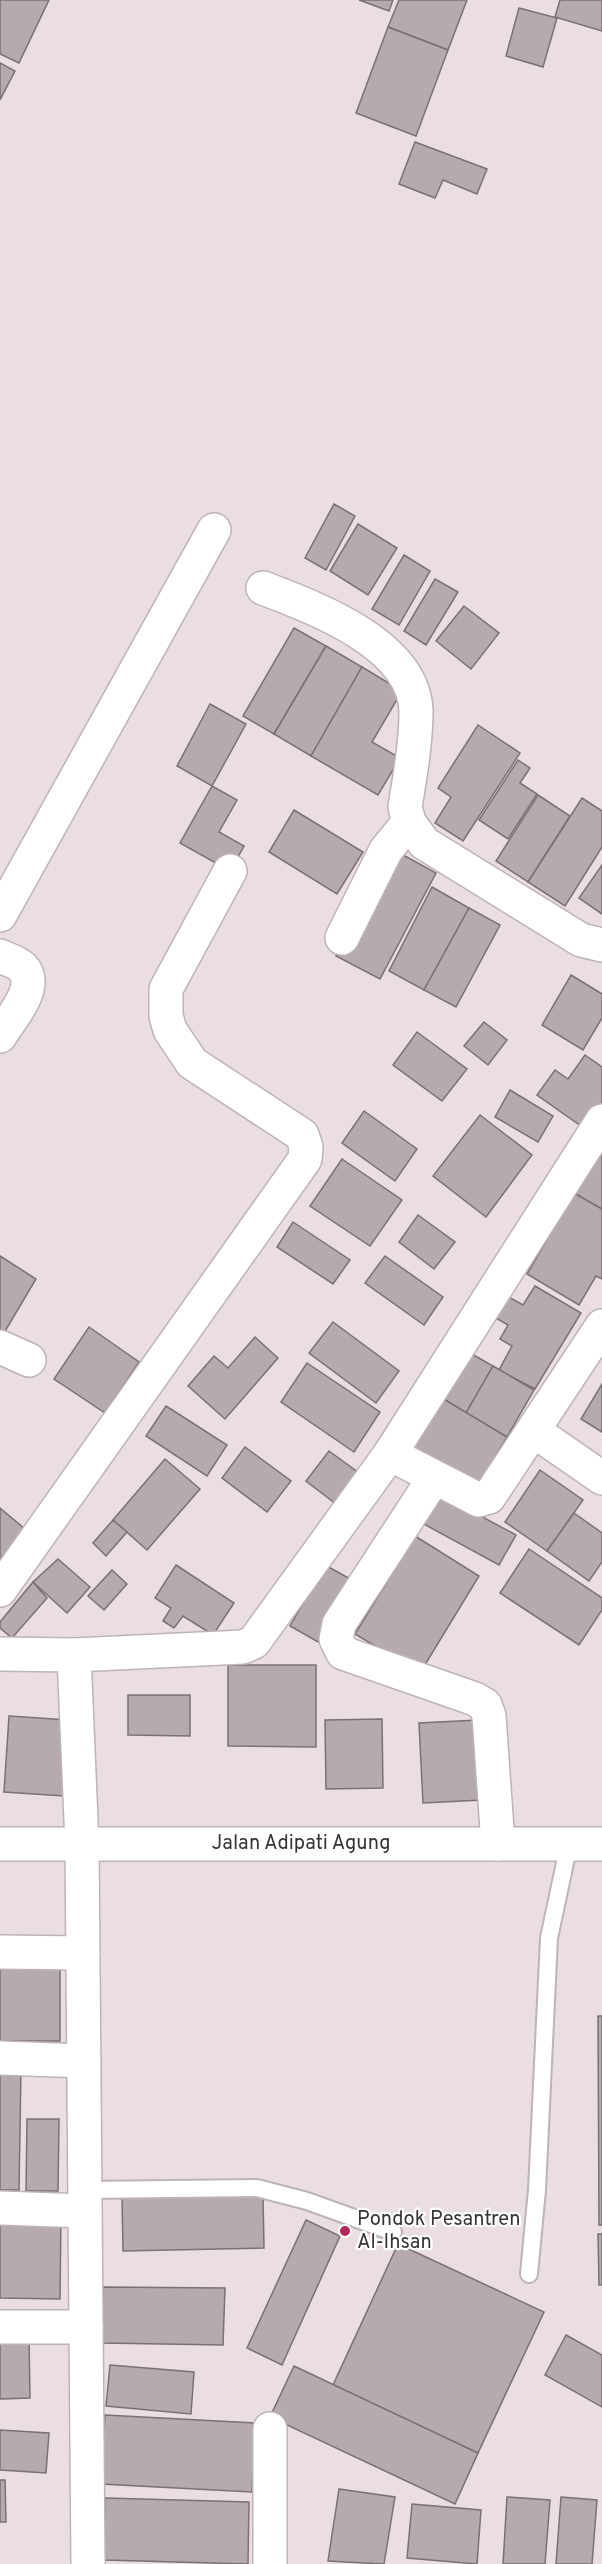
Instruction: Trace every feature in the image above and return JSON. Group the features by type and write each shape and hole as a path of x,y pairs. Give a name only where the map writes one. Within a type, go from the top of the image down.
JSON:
{"street":[{"path":"0,915 214,530"},
{"path":"263,588 327,614 357,631 386,651 402,674 412,690 416,711 405,807 409,822 424,843 581,940 602,945"},
{"path":"342,938 386,850 409,822"},
{"path":"0,1590 305,1159 306,1147 302,1135 192,1063 170,1030 166,1016 166,988 230,871"},
{"path":"0,956 21,967 28,977 28,990 0,1036"},
{"path":"0,1654 74,1655 243,1647 254,1642 390,1454 602,1121"},
{"path":"390,1454 479,1500 489,1497 602,1326"},
{"path":"534,1431 602,1478"},
{"path":"434,1478 339,1624 336,1639 343,1653 475,1699 485,1705 489,1716 498,1844"},
{"path":"74,1655 82,1844 88,2564"},
{"name":"Jalan Adipati Agung","path":"0,1844 602,1844"},
{"path":"0,1952 83,1953"},
{"path":"0,2058 84,2061"},
{"path":"0,2208 85,2200"},
{"path":"0,2327 86,2327"},
{"path":"270,2429 270,2564"}],"lane":[{"path":"529,2274 537,2190 549,1938 569,1844"},
{"path":"85,2200 257,2188 307,2201 393,2232"}],"building":[{"path":"0,0 49,0 19,63 0,54"},
{"path":"359,0 393,0 389,11"},
{"path":"399,0 467,0 448,50 388,27"},
{"path":"560,0 602,0 602,31 555,17"},
{"path":"519,8 557,18 543,67 506,56"},
{"path":"388,27 448,50 416,136 356,113"},
{"path":"0,63 15,71 0,100"},
{"path":"415,142 487,169 477,194 443,180 435,198 399,184"},
{"path":"334,504 355,516 326,570 305,558"},
{"path":"358,524 397,548 368,595 330,571"},
{"path":"404,555 430,571 399,625 372,609"},
{"path":"435,579 458,592 426,645 404,631"},
{"path":"464,606 499,633 471,669 436,641"},
{"path":"294,628 326,646 274,734 243,716"},
{"path":"326,646 362,667 311,756 274,734"},
{"path":"362,667 402,691 372,742 400,758 378,795 311,756"},
{"path":"210,704 246,724 212,786 177,766"},
{"path":"478,725 520,753 463,841 435,823 451,797 438,788"},
{"path":"518,760 530,768 520,783 537,794 508,839 479,820"},
{"path":"212,786 237,800 219,832 244,846 230,871 180,843"},
{"path":"538,795 570,816 528,882 496,861"},
{"path":"582,798 602,811 602,847 565,906 528,882"},
{"path":"294,810 363,852 337,894 269,852"},
{"path":"394,850 436,873 380,979 336,956"},
{"path":"602,865 602,914 579,898"},
{"path":"432,887 469,908 424,990 389,971"},
{"path":"469,908 500,925 456,1007 424,990"},
{"path":"571,975 602,994 602,1018 583,1050 542,1025"},
{"path":"484,1022 507,1040 488,1065 464,1046"},
{"path":"417,1032 467,1069 442,1101 393,1065"},
{"path":"585,1055 602,1067 602,1111 588,1131 537,1095 555,1070 568,1079"},
{"path":"510,1090 553,1116 538,1142 495,1117"},
{"path":"364,1111 417,1149 395,1181 342,1143"},
{"path":"480,1115 532,1155 486,1217 433,1176"},
{"path":"602,1145 602,1209 574,1193"},
{"path":"342,1159 402,1200 370,1246 310,1206"},
{"path":"574,1193 602,1209 602,1279 596,1276 579,1305 527,1274"},
{"path":"418,1215 455,1242 434,1269 399,1242"},
{"path":"293,1222 350,1260 333,1284 277,1247"},
{"path":"0,1256 36,1279 1,1338 0,1338"},
{"path":"385,1256 443,1297 424,1325 365,1283"},
{"path":"535,1286 581,1313 535,1389 499,1370 512,1346 500,1339 508,1325 494,1317 507,1296 523,1305"},
{"path":"333,1322 399,1371 376,1403 309,1353"},
{"path":"89,1327 139,1362 105,1413 54,1379"},
{"path":"255,1337 278,1358 225,1419 188,1386 214,1356 228,1368"},
{"path":"470,1353 493,1366 466,1413 442,1398"},
{"path":"307,1363 380,1412 354,1452 281,1402"},
{"path":"493,1366 534,1390 507,1437 466,1413"},
{"path":"602,1384 602,1432 581,1419"},
{"path":"442,1398 507,1437 475,1490 411,1452"},
{"path":"166,1406 227,1445 207,1476 146,1436"},
{"path":"245,1447 291,1481 267,1512 222,1478"},
{"path":"329,1451 359,1473 336,1504 306,1481"},
{"path":"165,1459 200,1489 147,1550 113,1520"},
{"path":"540,1470 583,1500 547,1551 505,1522"},
{"path":"438,1493 516,1535 499,1565 422,1523"},
{"path":"0,1508 25,1529 0,1561"},
{"path":"574,1513 602,1533 602,1562 589,1581 547,1551"},
{"path":"113,1520 127,1532 106,1556 93,1543"},
{"path":"415,1536 479,1576 420,1673 355,1634"},
{"path":"529,1549 602,1598 602,1610 579,1645 500,1593"},
{"path":"58,1559 90,1587 67,1613 33,1582"},
{"path":"176,1565 234,1603 213,1635 183,1616 174,1628 163,1621 171,1608 155,1598"},
{"path":"325,1565 354,1581 318,1642 290,1626"},
{"path":"112,1570 127,1584 104,1610 88,1596"},
{"path":"33,1582 47,1598 12,1638 0,1628 0,1622"},
{"path":"228,1665 316,1665 316,1747 228,1746"},
{"path":"128,1695 190,1695 190,1736 128,1735"},
{"path":"9,1716 68,1720 64,1796 4,1792"},
{"path":"382,1719 383,1788 326,1789 325,1720"},
{"path":"478,1720 482,1800 423,1803 419,1723"},
{"path":"0,1958 60,1958 60,2041 0,2041"},
{"path":"598,2016 602,2016 602,2225 599,2225"},
{"path":"0,2067 21,2068 19,2190 0,2190"},
{"path":"27,2119 59,2119 58,2191 26,2191"},
{"path":"263,2196 264,2248 123,2251 122,2198"},
{"path":"0,2215 61,2216 60,2299 0,2298"},
{"path":"306,2220 340,2236 282,2365 247,2348"},
{"path":"598,2234 602,2234 602,2285 599,2285"},
{"path":"398,2244 544,2312 478,2453 333,2385"},
{"path":"103,2287 225,2288 223,2345 102,2343"},
{"path":"566,2335 602,2355 602,2407 545,2375"},
{"path":"29,2337 30,2398 0,2399 0,2338"},
{"path":"110,2365 194,2372 191,2414 106,2406"},
{"path":"294,2366 478,2453 455,2504 270,2417"},
{"path":"105,2415 255,2423 252,2492 101,2484"},
{"path":"0,2430 49,2433 46,2473 0,2470"},
{"path":"0,2480 5,2480 6,2522 0,2522"},
{"path":"339,2489 395,2497 384,2564 328,2561"},
{"path":"507,2497 550,2500 545,2564 503,2564"},
{"path":"561,2497 597,2500 592,2564 556,2564"},
{"path":"105,2498 249,2502 248,2564 104,2560"},
{"path":"412,2504 481,2510 477,2564 407,2558"}],"place":[{"name":"Pondok Pesantren Al-Ihsan","path":"345,2231"}]}
